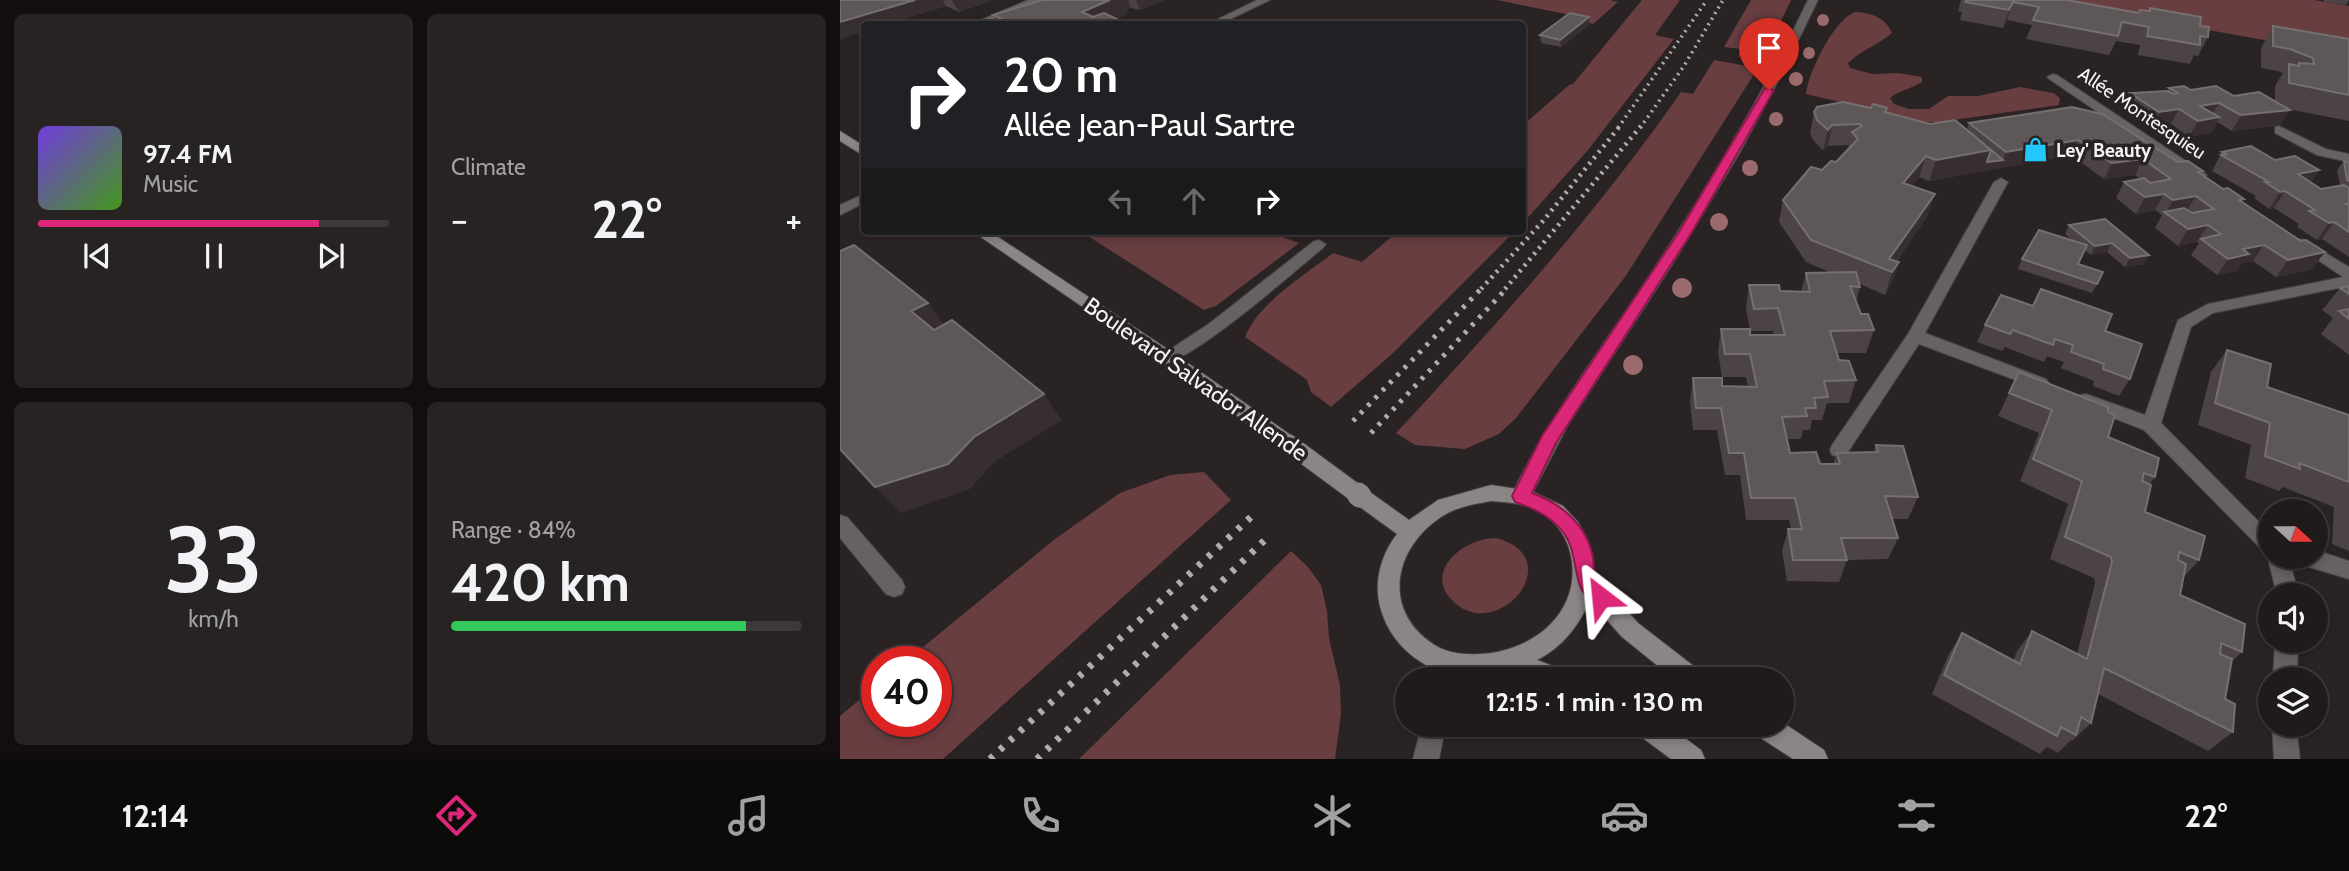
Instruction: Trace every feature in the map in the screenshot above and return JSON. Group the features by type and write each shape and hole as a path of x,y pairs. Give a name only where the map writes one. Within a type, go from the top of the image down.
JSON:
{"street":[{"path":"984,21 1037,0"},
{"path":"1220,21 1265,0"},
{"path":"1521,496 1548,440 1642,301 1728,161 1769,90 1813,0"},
{"name":"Allée Montesquieu","path":"2053,77 2211,182"},
{"path":"2279,130 2322,152 2349,158"},
{"path":"840,135 861,150"},
{"path":"1839,450 1915,337 2001,182"},
{"path":"840,211 861,200"},
{"name":"Boulevard Salvador Allende","path":"985,235 1169,358 1409,532"},
{"path":"2292,236 2349,274"},
{"path":"1169,358 1216,327 1319,244"},
{"path":"2151,425 2184,324 2208,309 2349,281"},
{"path":"1915,337 2151,425 2258,535"},
{"path":"1444,667 1403,633 1390,609 1387,582 1394,556 1409,532 1433,512 1461,499 1491,493 1521,496 1544,505 1562,518 1576,536 1584,556 1586,579 1579,604 1563,628 1540,648 1513,661 1483,667"},
{"path":"840,523 894,587"},
{"path":"2328,562 2349,570"},
{"path":"1586,579 1630,630 1677,667"},
{"path":"1513,661 1528,667"},
{"path":"1426,759 1431,737"},
{"path":"1662,737 1692,759"},
{"path":"1782,737 1815,759"},
{"path":"2285,737 2287,759"}],"shaded area":[{"path":"1497,0 1618,2 1593,24 1572,19 1575,16"},
{"path":"1642,0 1680,0 1655,35 1674,39 1588,150 1526,220 1526,122 1573,84"},
{"path":"1751,0 1791,0 1762,61 1738,57 1741,49 1724,47"},
{"path":"2040,0 2314,0 2349,6 2349,55"},
{"path":"1856,12 1878,17 1892,33 1853,58 1848,63 1850,68 1872,74 1898,73 1922,77 1922,82 1890,98 1894,104 1909,109 1929,109 1948,96 1978,96 2020,87 2053,93 2060,98 2059,105 1924,122 1806,94 1812,73 1831,35 1848,16"},
{"path":"1714,60 1758,68 1625,277 1516,418 1499,434 1465,449 1415,445 1396,433 1580,225 1681,92 1693,94"},
{"path":"1086,235 1277,235 1299,243 1216,306 1204,310"},
{"path":"1393,235 1511,235 1393,353 1331,407 1311,392 1307,380 1245,337 1251,325 1271,301 1333,253 1362,262"},
{"path":"1204,472 1231,500 943,759 840,759 840,716 861,698 861,737 952,737 952,646 924,646 1055,539 1120,493 1170,475"},
{"path":"1496,538 1517,548 1527,562 1527,577 1520,592 1508,604 1492,612 1474,613 1456,604 1446,593 1442,581 1444,570 1459,551 1470,544"},
{"path":"1291,551 1308,567 1321,585 1327,611 1329,638 1340,685 1341,714 1335,759 1079,759"}],"building":[{"path":"840,0 915,0 840,22"},
{"path":"1042,0 1110,0 1082,12 1093,17 1104,13 1119,20 1006,21 993,15"},
{"path":"2067,0 2139,13 2140,10 2150,11 2150,8 2201,17 2200,26 2209,27 2208,37 2200,36 2200,45 2147,36 2149,27 2122,22 2118,36 2033,20 2039,7 2013,2 2009,10 1965,2"},
{"path":"1570,13 1589,17 1560,40 1540,35"},
{"path":"2273,26 2349,39 2349,95 2289,83 2289,64 2314,64 2313,58 2273,46"},
{"path":"2184,86 2191,90 2216,86 2234,96 2259,92 2290,110 2241,115 2219,103 2200,106 2219,117 2198,121 2179,109 2159,112 2130,93 2168,91 2173,94 2178,93 2169,88"},
{"path":"1843,102 1871,108 1873,104 1887,108 1885,112 1930,124 1955,120 1991,150 1936,160 1926,156 1903,183 1935,194 1889,259 1899,262 1892,272 1811,240 1783,200 1811,167 1822,170 1831,161 1836,162 1858,139 1852,132 1862,126 1860,124 1832,125 1828,130 1817,120 1814,112 1817,107"},
{"path":"2072,107 2102,114 2178,162 2188,161 2203,171 2198,172 2223,189 2228,188 2244,199 2239,200 2301,241 2306,240 2325,252 2288,260 2264,245 2243,249 2249,254 2228,259 2201,239 2221,234 2208,225 2188,229 2164,212 2184,208 2192,213 2214,209 2196,196 2173,200 2164,194 2145,197 2124,182 2144,178 2150,183 2171,179 2143,159 2112,163 2078,140 2006,152 1969,123"},
{"path":"2251,146 2275,160 2295,156 2319,170 2298,174 2321,189 2344,185 2349,188 2349,203 2346,204 2349,205 2349,232 2309,211 2315,210 2285,191 2280,192 2265,182 2269,182 2221,155 2226,154 2222,152"},
{"path":"1991,150 2003,160 1987,162"},
{"path":"2344,161 2349,162 2349,181 2347,180"},
{"path":"2105,219 2149,255 2130,258 2112,243 2095,246 2069,225"},
{"path":"2039,230 2087,245 2078,264 2103,272 2097,284 2022,259"},
{"path":"854,245 928,303 911,311 934,330 952,320 1044,394 974,437 948,464 875,487 840,449 840,251"},
{"path":"1856,272 1860,287 1850,286 1861,314 1868,314 1874,330 1830,331 1839,360 1849,361 1856,380 1824,381 1828,397 1814,398 1816,408 1805,408 1807,416 1782,417 1790,453 1816,452 1820,464 1840,464 1837,453 1878,452 1876,445 1903,446 1918,497 1885,496 1898,538 1841,538 1847,560 1793,560 1788,529 1802,529 1795,498 1751,498 1744,453 1729,453 1721,408 1696,408 1693,378 1722,378 1722,386 1757,387 1750,354 1725,354 1721,329 1750,329 1750,335 1785,335 1778,308 1754,309 1749,285 1779,285 1780,291 1810,292 1806,273"},
{"path":"2349,286 2349,294 2340,288"},
{"path":"2041,289 2112,314 2105,331 2142,344 2130,379 2103,369 2104,364 2071,352 2073,345 2055,339 2053,345 2013,330 2010,334 1985,325 2001,295 2033,306"},
{"path":"2349,309 2349,319 2339,311"},
{"path":"2227,350 2271,364 2267,387 2349,415 2349,482 2299,463 2300,469 2265,456 2270,423 2215,403"},
{"path":"2019,372 2108,407 2108,412 2115,415 2108,437 2159,458 2155,477 2144,473 2142,481 2151,485 2145,512 2205,536 2199,560 2179,552 2178,560 2186,564 2180,595 2245,624 2242,652 2221,643 2220,654 2232,659 2225,699 2235,704 2233,732 2104,668 2091,723 2081,717 2076,735 2061,727 2057,736 1944,675 1962,633 2020,664 2032,631 2087,659 2112,562 2111,557 2065,537 2082,481 2033,459 2052,410 2009,393"}],"railway":[{"path":"1618,128 1707,0"},
{"path":"1640,128 1684,66 1723,0"},
{"path":"1481,289 1543,221 1620,126"},
{"path":"1505,289 1641,126"},
{"path":"1353,421 1482,288"},
{"path":"1371,433 1507,288"},
{"path":"990,759 1251,517"},
{"path":"1037,759 1270,535"}],"place":[{"name":"Ley' Beauty","path":"2036,150"}],"route":[{"path":"1601,597 1586,579 1584,556 1576,536 1562,518 1544,505 1521,496 1548,440 1686,232 1769,90"}]}
